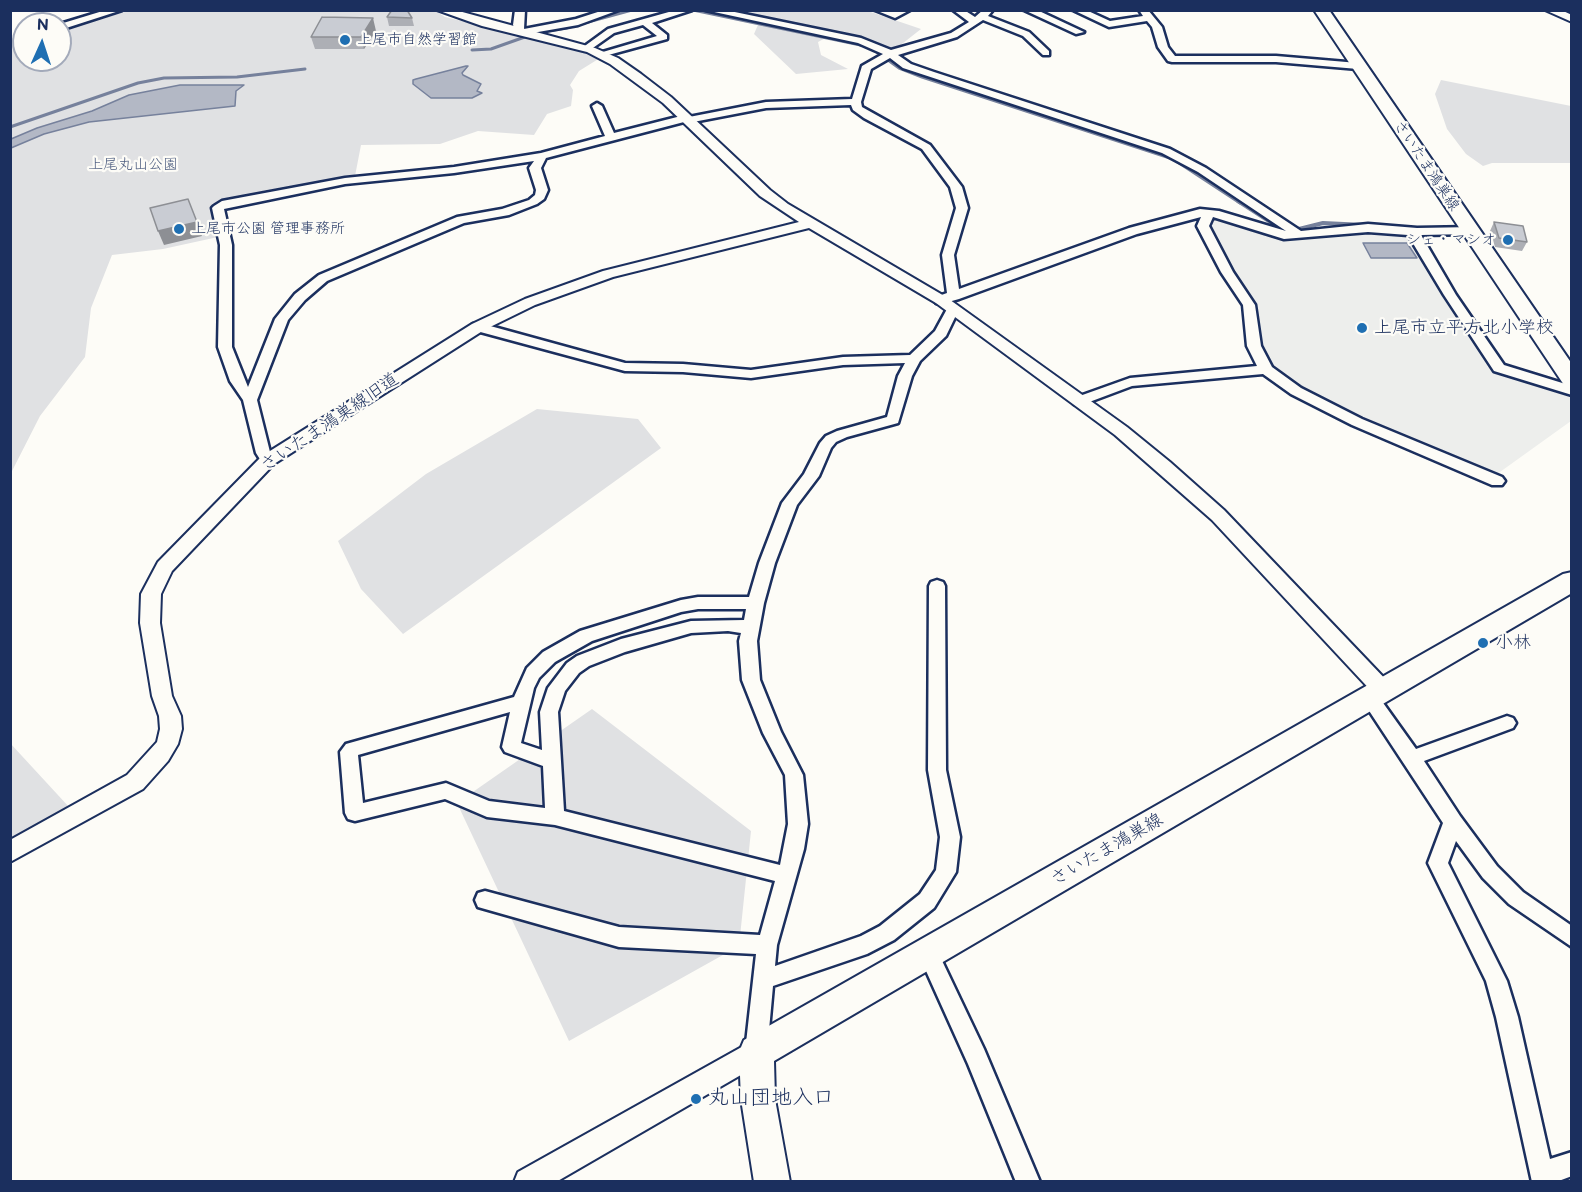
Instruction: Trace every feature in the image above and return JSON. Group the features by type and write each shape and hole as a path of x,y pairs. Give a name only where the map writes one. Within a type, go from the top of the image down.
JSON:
{"main road":[{"name":"さいたま鴻巣線","path":"1321,10 1572,380"},
{"name":"さいたま鴻巣線","path":"756,1052 1572,581"},
{"path":"756,1052 758,1099 772,1182"}],"street":[{"path":"442,10 587,48 622,66 655,90 765,193 810,225 950,302 1155,459 1201,499 1376,694 1412,758 1453,822 1490,872 1516,898 1572,938"},
{"path":"520,10 518,26 521,32"},
{"path":"521,32 578,21 615,10"},
{"path":"587,48 611,31 688,10"},
{"path":"709,10 861,41 891,54 907,66 1180,157 1299,235"},
{"path":"879,10 895,15 906,10"},
{"path":"957,10 1045,31 1079,32"},
{"path":"1028,10 1045,31"},
{"path":"1115,10 1126,21"},
{"path":"1550,10 1570,17"},
{"path":"72,23 112,11"},
{"path":"1083,12 1109,24 1146,14 1157,27 1165,51 1176,60 1276,59 1358,66"},
{"path":"528,1182 756,1052 767,945 798,824 794,775 772,734 751,680 748,641 750,627 767,563 790,503 811,476 825,446 831,439 842,434 893,420 905,376 914,360 941,333 950,302 948,255 962,208 956,187 926,147 868,116 857,108 856,102 866,68 891,54 954,35 981,16"},
{"path":"600,54 664,37 644,21"},
{"path":"1045,31 1032,41 1046,53"},
{"path":"268,460 263,453 250,400 237,381 225,346 226,245 218,208 222,205 345,181 472,168 542,156 687,119 766,105 856,102"},
{"path":"597,106 611,138"},
{"path":"250,400 282,319 300,297 323,278 460,220 495,215 533,202 540,197 542,190 535,168 542,156"},
{"path":"950,302 1134,231 1200,213 1268,231 1299,235 1368,228 1412,231 1470,230"},
{"path":"1208,214 1203,226 1227,272 1249,306 1254,346 1266,369 1296,391 1357,422 1497,482"},
{"name":"さいたま鴻巣線旧道","path":"10,852 135,782 160,755 167,744 171,729 170,716 162,696 150,623 151,594 165,567 268,460 478,327 530,302 608,274 810,225"},
{"path":"1412,231 1450,296 1499,368 1572,392"},
{"path":"478,327 533,344 626,367 683,368 751,374 813,364 914,360"},
{"path":"1079,401 1130,382 1266,369"},
{"path":"763,980 867,944 887,933 927,901 946,872 950,837 937,770 937,586"},
{"path":"551,761 511,747 521,702 533,672 549,657 586,636 690,604 756,603"},
{"path":"555,817 549,712 562,679 583,661 621,646 692,627 728,625 750,627"},
{"path":"521,702 352,749 349,752 355,813 446,791 487,809 555,817 786,875"},
{"path":"1412,758 1507,723"},
{"path":"1453,822 1438,863 1474,932 1496,981 1507,1017 1543,1177 1572,1164"},
{"path":"485,900 619,937 767,945"},
{"path":"928,953 976,1057 1028,1182"}],"shaded area":[{"path":"468,66 462,73 463,75 481,84 477,91 482,93 472,98 431,98 413,84 413,80"},
{"path":"180,85 244,85 236,91 235,106 89,122 44,134 11,148 11,139 37,128 92,111 129,95"},
{"name":"上尾市立平方北小学校","path":"1221,219 1272,236 1290,239 1313,239 1371,232 1401,234 1410,237 1496,373 1571,397 1571,421 1493,477 1359,421 1271,371 1257,349 1255,306 1234,276 1207,228 1211,220"},
{"path":"1363,243 1407,243 1417,258 1371,258"}],"green space":[{"name":"上尾丸山公園","path":"434,10 445,17 568,46 600,58 579,71 570,85 573,90 571,106 547,114 534,135 478,131 440,144 361,145 355,176 212,204 218,237 163,249 112,255 91,308 85,357 40,416 11,473 11,38 12,72 72,72 72,27 128,11"},
{"path":"726,11 868,11 921,29 893,51 835,33 818,42 821,55 848,69 796,74 754,34 761,18"},
{"path":"1441,80 1571,106 1571,163 1492,163 1483,166 1466,154 1447,129 1435,94"},
{"path":"537,409 638,419 661,448 403,634 361,589 338,541 426,474"},
{"path":"592,709 751,831 739,946 569,1041 457,803"},
{"path":"10,743 69,807 11,843 10,843"}],"building":[{"path":"392,10 407,10 412,18 387,17"},
{"path":"322,17 373,18 361,37 311,37"},
{"path":"188,199 197,222 158,231 150,208"},
{"path":"1494,222 1523,226 1527,242 1499,238"}],"waterway":[{"path":"472,50 491,49 536,33 566,28 632,10"},
{"path":"693,10 870,47 899,68 922,77 1173,159 1240,203"},
{"path":"10,127 138,83 164,78 237,77 305,69"},
{"path":"1238,201 1275,225 1282,226"},
{"path":"1293,228 1299,229 1323,223 1365,225"},
{"path":"1391,226 1419,229"}],"place":[{"name":"上尾市自然学習館","path":"345,40"},
{"name":"上尾市公園 管理事務所","path":"179,229"},
{"name":"シェ・マシオ","path":"1508,240"},
{"name":"上尾市立平方北小学校","path":"1362,328"},
{"name":"小林","path":"1483,643"},
{"name":"丸山団地入口","path":"696,1099"}]}
